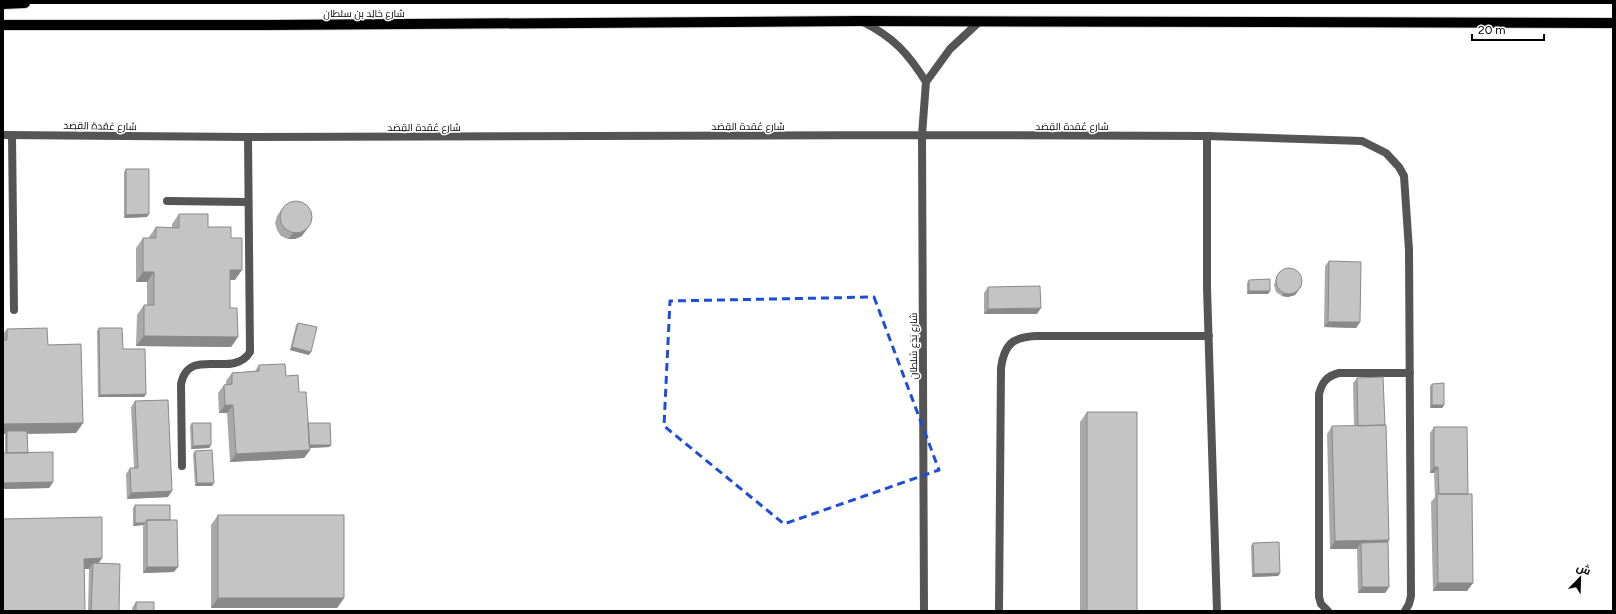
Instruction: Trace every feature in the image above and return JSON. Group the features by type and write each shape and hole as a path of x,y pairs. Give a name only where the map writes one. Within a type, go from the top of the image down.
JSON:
{"main road":[{"path":"3,4 25,3"},
{"name":"شارع خالِد بن سلطان","path":"3,25 276,25 860,21 1613,23"}],"street":[{"path":"860,21 881,31 899,45 914,62 926,82 950,49 979,22"},
{"name":"شارع بَدَع سُلطان","path":"924,611 922,135 926,82"},
{"name":"شارع عُقدة القِصَد","path":"3,135 248,137 922,135 1207,136 1362,141 1386,153 1399,166 1404,176 1409,250 1411,596 1405,611"},
{"path":"12,135 14,310"},
{"path":"1207,136 1207,287 1218,611"},
{"path":"182,466 181,384 182,377 186,370 192,366 200,364 240,363 250,352 248,137"},
{"path":"167,201 248,202"},
{"path":"999,611 1001,368 1003,354 1010,343 1022,336 1209,336"},
{"path":"1328,611 1321,604 1319,597 1319,394 1321,385 1327,378 1339,373 1410,373"}],"highlighted area":[{"path":"874,297 939,470 784,524 664,426 670,301"}],"building":[{"path":"126,169 149,169 149,214 126,215"},
{"path":"293,201 299,201 309,208 312,217 311,223 305,230 299,233 293,233 283,226 280,220 280,214 287,204"},
{"path":"179,214 208,214 208,227 231,227 231,238 242,238 242,270 230,270 230,308 237,308 238,337 144,336 144,305 154,305 154,272 143,272 143,238 156,238 156,227 179,228"},
{"path":"1329,261 1361,262 1360,322 1328,322"},
{"path":"1289,268 1298,272 1302,281 1298,290 1289,294 1280,290 1276,281 1280,272"},
{"path":"1270,279 1270,291 1249,291 1249,280"},
{"path":"1040,286 1041,308 988,309 988,287"},
{"path":"298,323 317,327 311,352 292,347"},
{"path":"47,328 48,345 81,344 83,423 3,424 3,340 7,340 7,329"},
{"path":"99,328 122,328 123,349 145,349 146,394 100,395"},
{"path":"285,364 286,376 298,375 299,392 306,392 310,450 236,454 233,405 225,405 224,385 232,384 232,373 259,371 259,365"},
{"path":"1383,377 1385,425 1358,426 1357,378"},
{"path":"1444,383 1444,405 1432,405 1432,384"},
{"path":"168,400 172,491 131,493 130,468 138,468 135,401"},
{"path":"1087,412 1137,412 1137,611 1087,611"},
{"path":"192,423 211,423 211,445 193,446"},
{"path":"308,423 330,423 331,445 309,445"},
{"path":"1386,425 1389,540 1335,541 1332,426"},
{"path":"1434,427 1467,427 1468,494 1439,494 1438,467 1434,467"},
{"path":"7,431 27,431 28,453 7,453"},
{"path":"212,450 214,483 197,483 195,451"},
{"path":"53,452 53,482 3,483 3,453"},
{"path":"1437,494 1472,494 1473,583 1438,583"},
{"path":"135,505 170,505 170,520 147,520 145,523 135,523"},
{"path":"218,515 344,515 344,598 218,598"},
{"path":"102,517 102,558 84,559 85,611 3,611 3,519"},
{"path":"147,520 177,520 178,567 147,567"},
{"path":"1279,542 1280,573 1254,574 1253,543"},
{"path":"1388,542 1389,587 1362,587 1361,543"},
{"path":"93,563 120,564 119,611 91,611"},
{"path":"136,602 154,602 154,611 136,611"}]}
